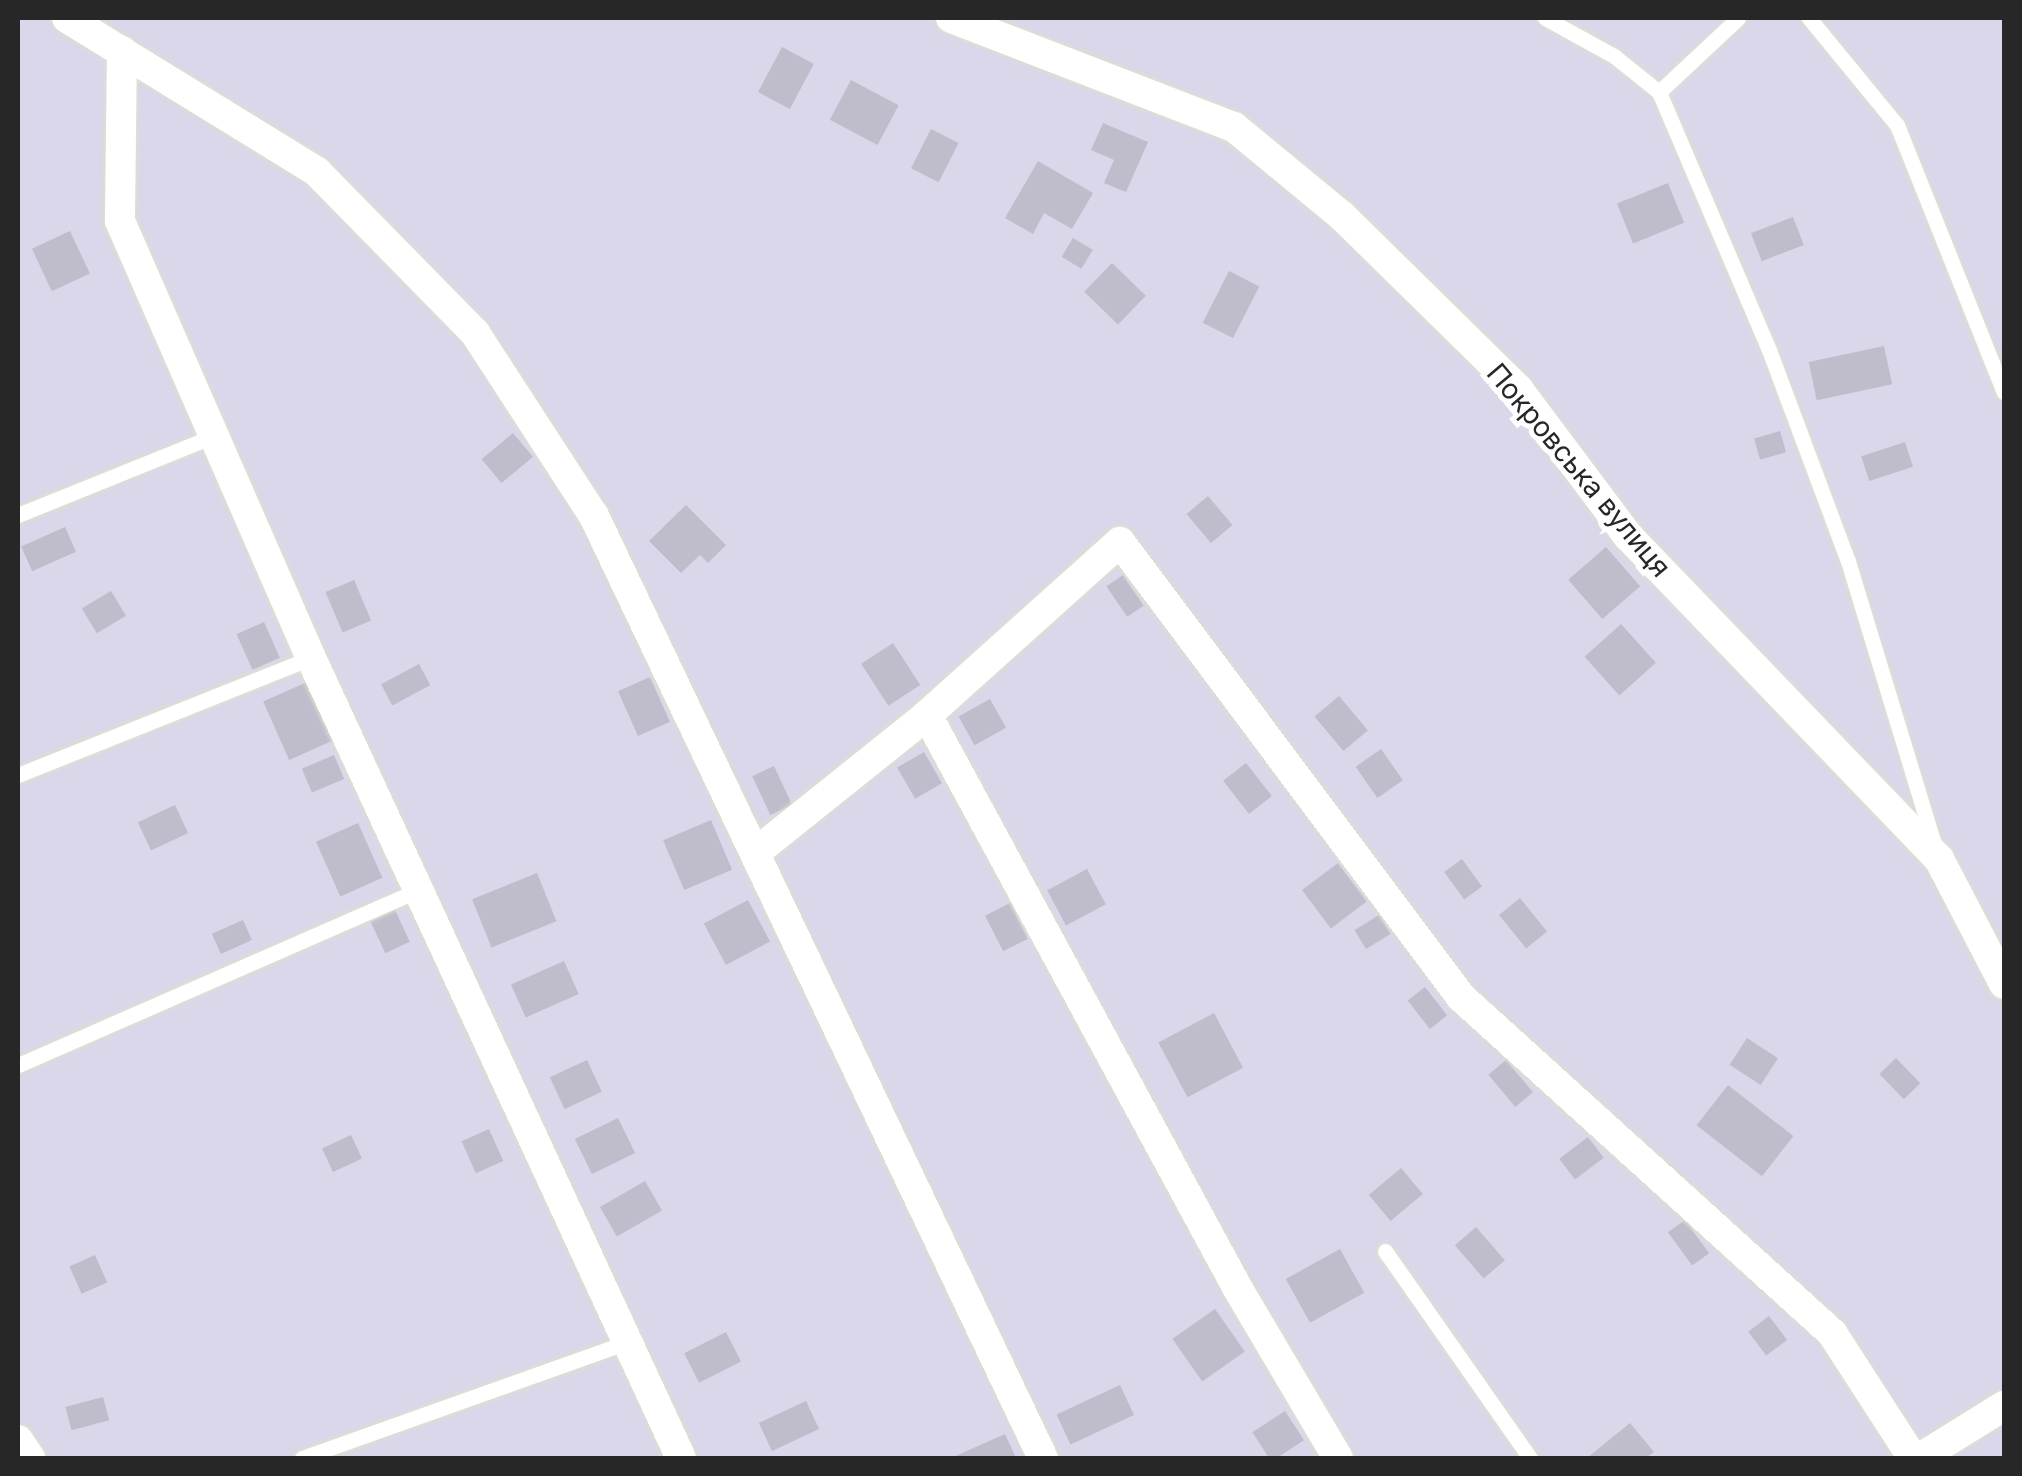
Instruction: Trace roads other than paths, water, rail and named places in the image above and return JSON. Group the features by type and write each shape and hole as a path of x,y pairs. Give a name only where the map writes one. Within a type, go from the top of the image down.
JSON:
{"street":[{"path":"66,18 317,172 475,333 594,516 1044,1458"},
{"name":"Покровська вулиця","path":"951,18 1234,127 1342,216 1518,389 1628,536 1939,859 2004,984"},
{"path":"122,51 120,221 311,658 680,1458"},
{"path":"755,853 927,714 1120,542 1460,997 1832,1333 1916,1458 2004,1406"},
{"path":"927,714 1238,1289 1338,1458"},
{"path":"18,1440 30,1458"}],"lane":[{"path":"1546,18 1614,56 1658,92 1769,350 1848,561 1939,859"},
{"path":"1658,92 1738,18"},
{"path":"1808,18 1897,126 2004,392"},
{"path":"18,516 214,436"},
{"path":"18,775 311,658"},
{"path":"18,1065 419,890"},
{"path":"1385,1251 1530,1458"},
{"path":"302,1458 627,1342"}]}
